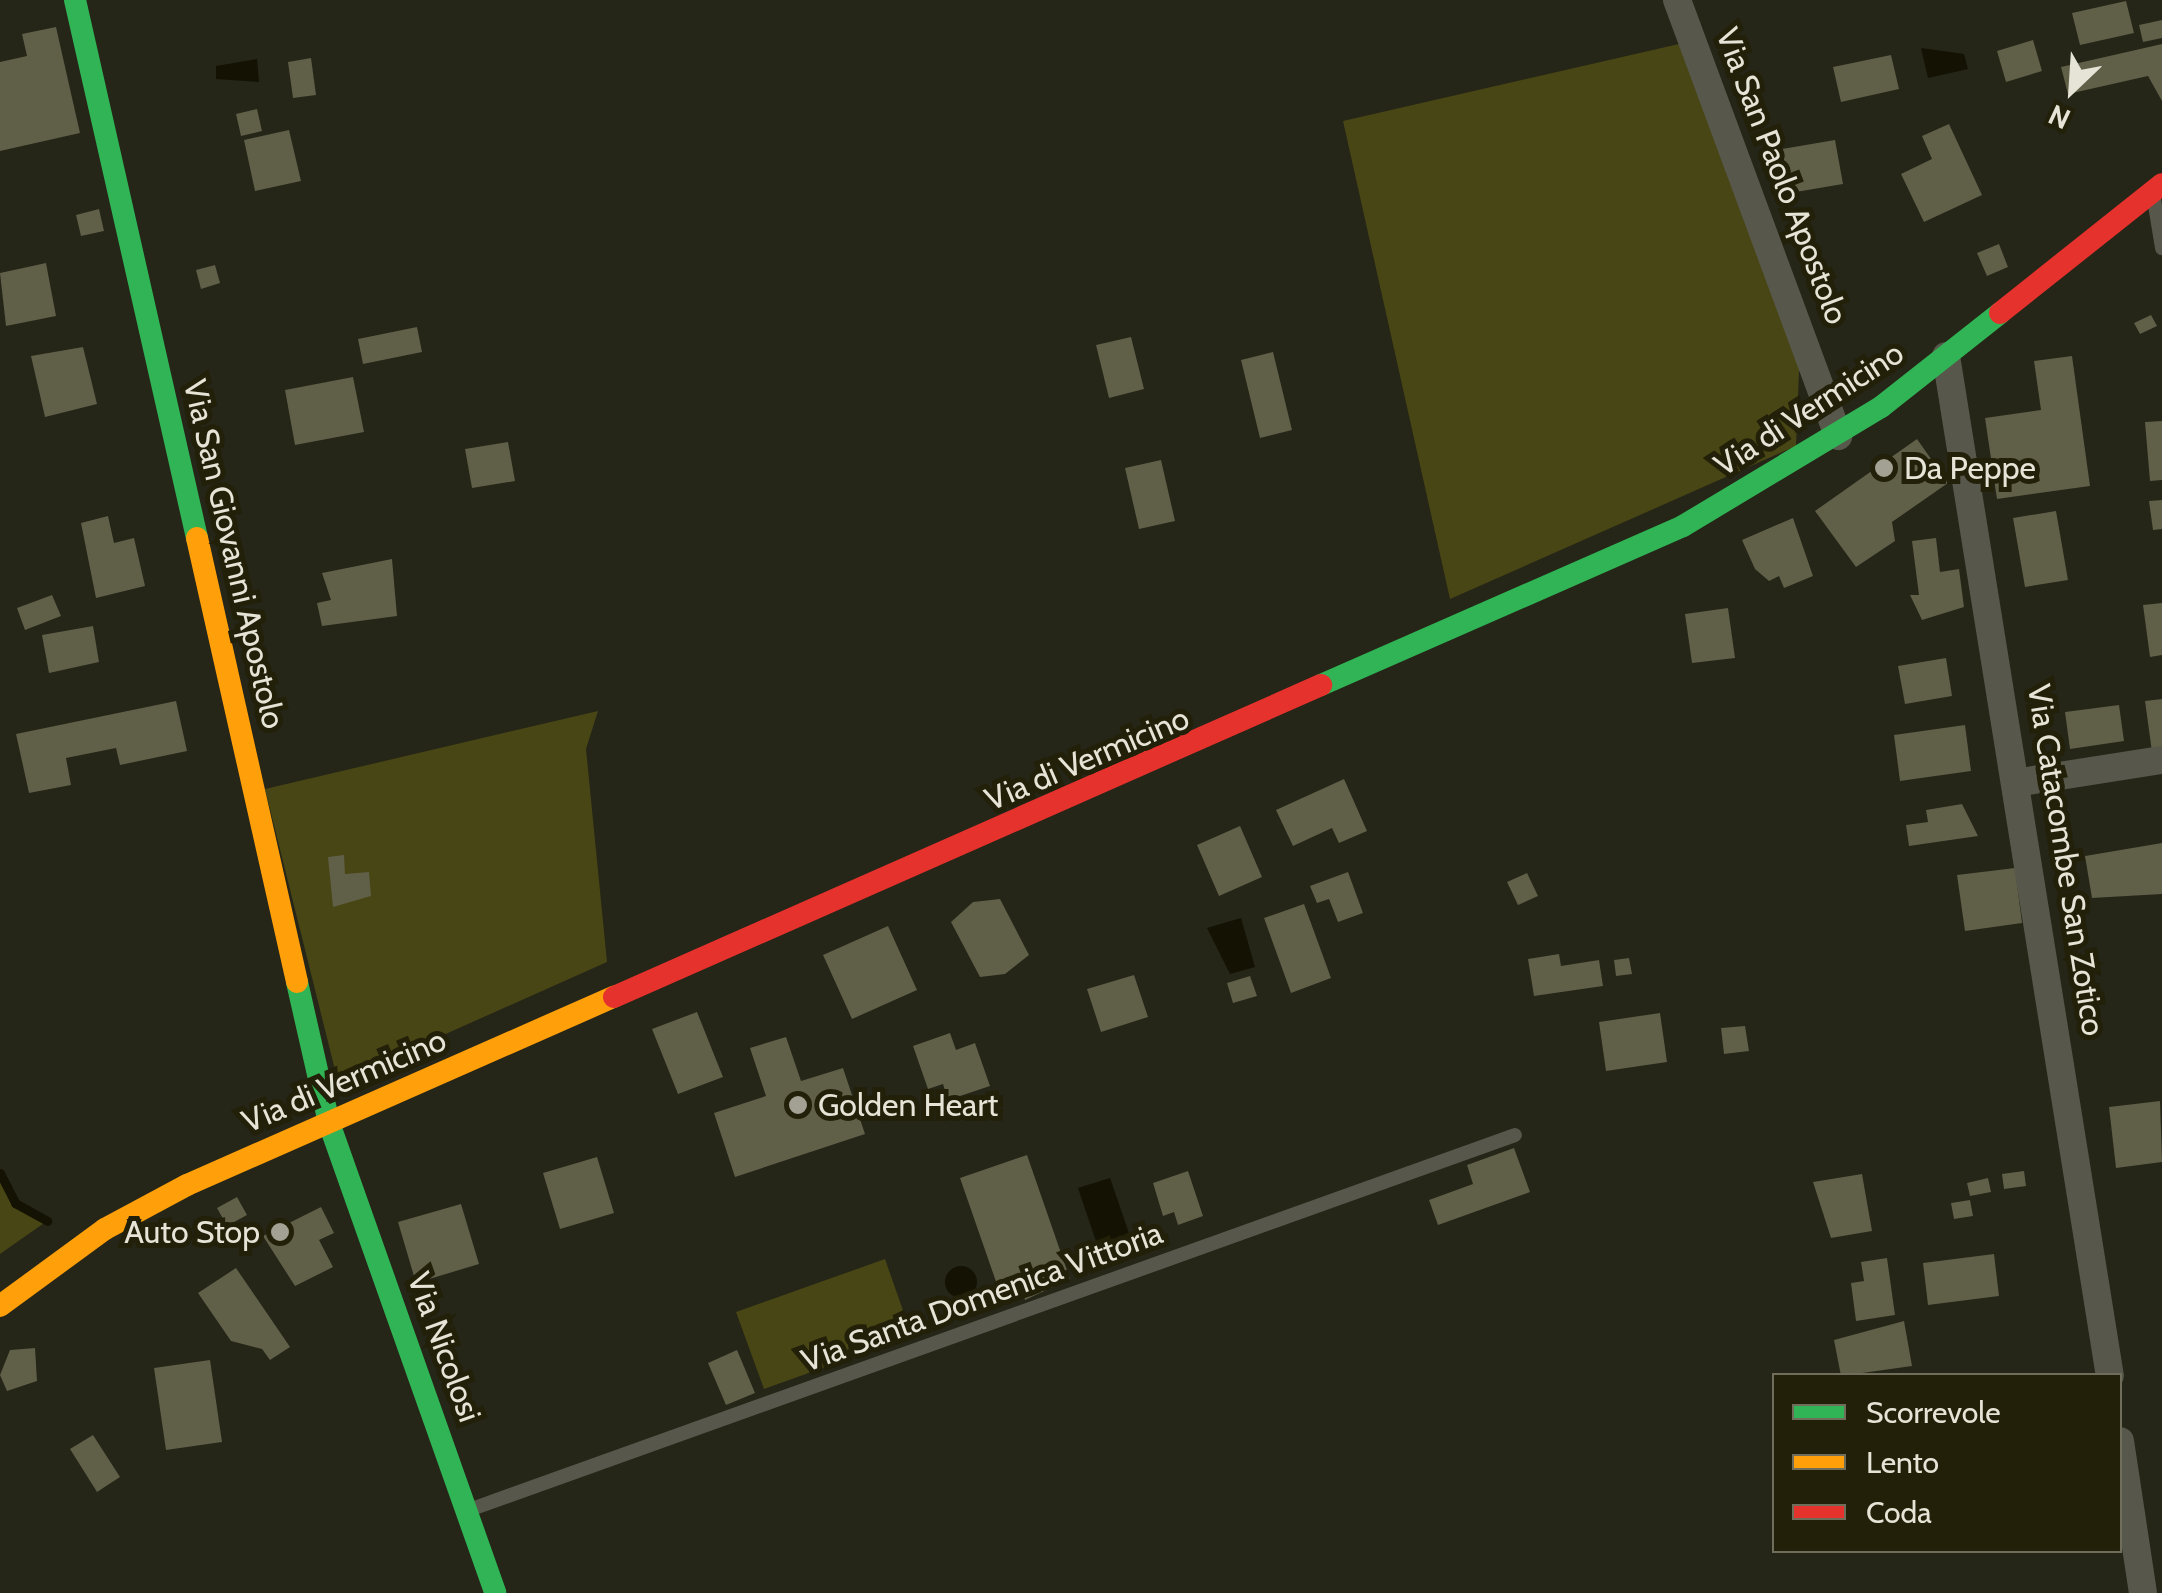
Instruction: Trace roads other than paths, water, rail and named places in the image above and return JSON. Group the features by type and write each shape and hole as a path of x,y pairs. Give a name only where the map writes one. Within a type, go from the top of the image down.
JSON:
{"main road":[{"name":"Via San Giovanni Apostolo","path":"75,0 330,1123"},
{"name":"Via di Vermicino","path":"0,1306 133,1212 1315,695 1659,538 1838,436 1946,356 2157,187"},
{"name":"Via Nicolosi","path":"330,1123 495,1593"}],"street":[{"name":"Via San Paolo Apostolo","path":"1677,0 1838,436"},
{"name":"Via Catacombe San Zotico","path":"1946,356 2021,782 2110,1373"},
{"path":"2021,782 2162,760"},
{"path":"2122,1455 2143,1593"}],"lane":[{"name":"Via di Vermicino","path":"2157,187 2162,248"},
{"name":"Via Santa Domenica Vittoria","path":"468,1510 1515,1135"}],"waterway":[{"path":"0,1173 15,1203 47,1221"}],"place":[{"name":"Da Peppe","path":"1884,468"},
{"name":"Golden Heart","path":"798,1105"},
{"name":"Auto Stop","path":"280,1232"}]}
